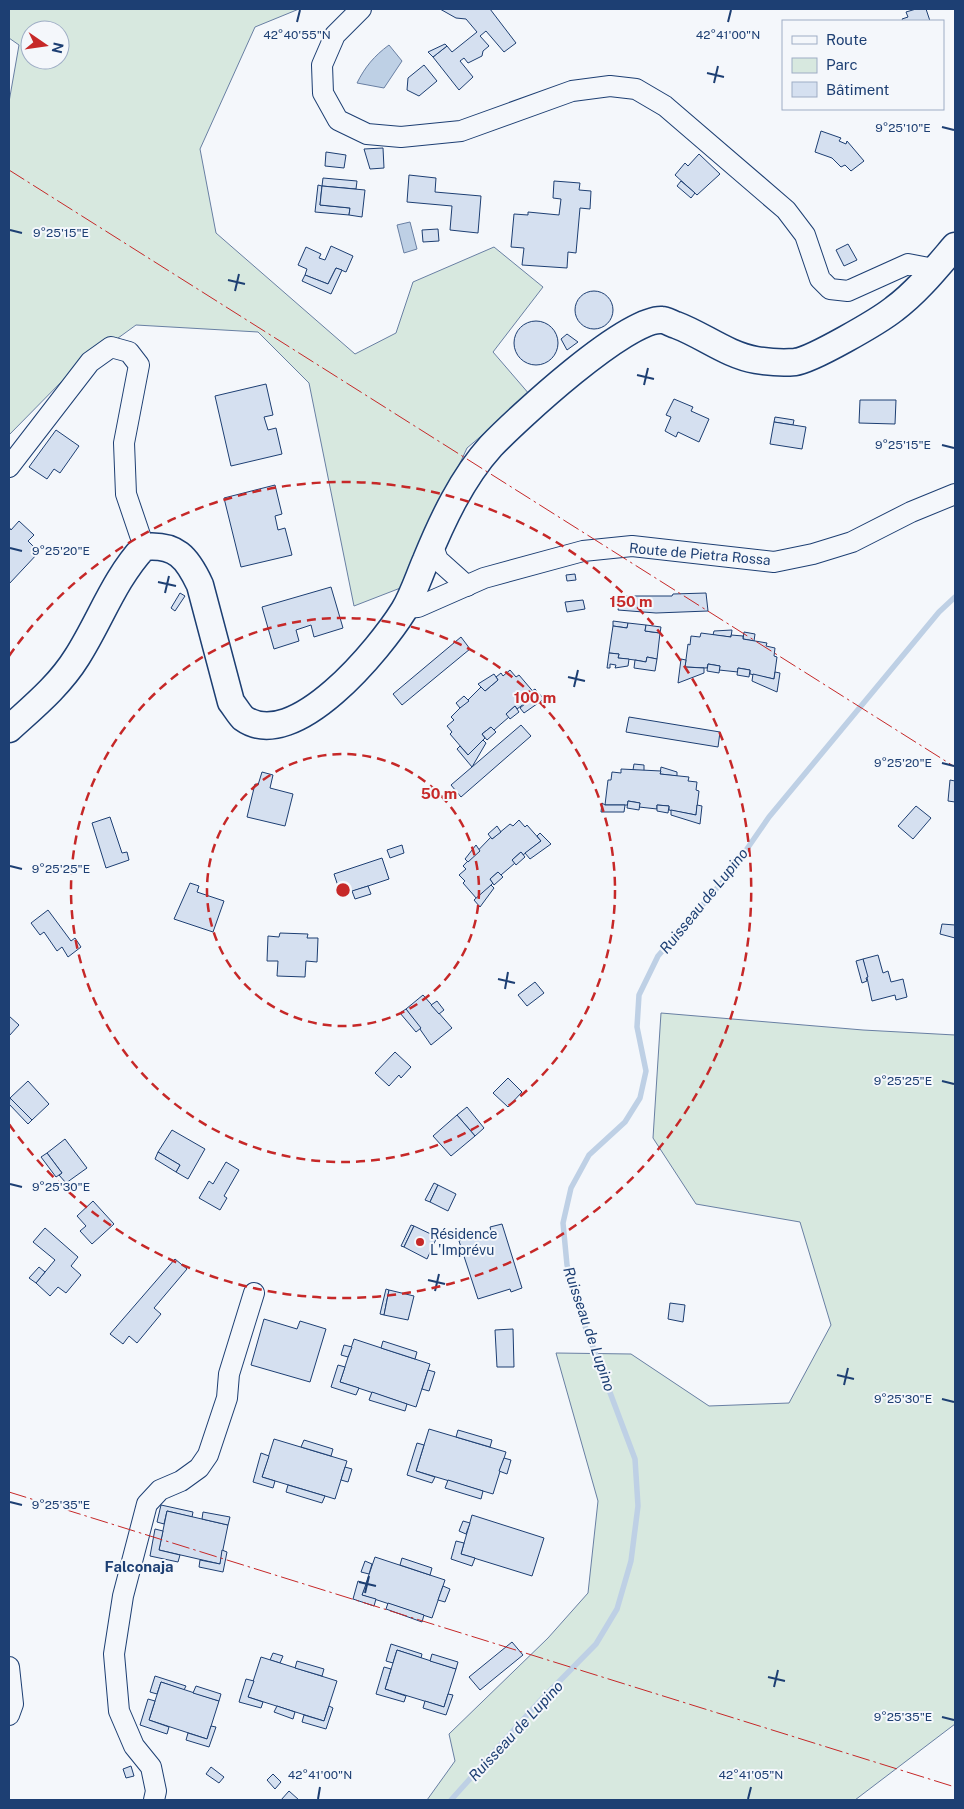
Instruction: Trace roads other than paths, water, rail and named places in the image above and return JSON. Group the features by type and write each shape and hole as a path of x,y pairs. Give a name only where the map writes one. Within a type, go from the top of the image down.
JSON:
{"main road":[{"path":"9,729 60,681 77,657 128,564 144,547 162,545 180,554 192,568 208,613 231,702 243,718 259,724 276,725 293,720 313,710 369,657 405,608 432,544 469,474 491,446 546,396 615,339 638,327 661,320 691,331 726,350 756,360 797,362 827,349 895,309 955,246"}],"street":[{"path":"361,9 335,34 322,65 323,93 338,120 367,134 401,138 461,131 572,91 610,86 636,89 665,106 786,210 805,235 820,279 830,289 848,291 908,264 934,269"},
{"path":"9,467 90,362 111,347 129,352 139,365 124,443 126,494 144,547"},
{"name":"Route de Pietra Rossa","path":"405,608 418,607 484,578 583,551 632,546 774,562 813,554 852,542 911,512 955,494"},
{"path":"432,544 438,560 467,586"},
{"path":"154,1800 156,1791 151,1767 134,1746 119,1711 114,1654 123,1596 147,1504 160,1490 181,1481 199,1468 208,1455 227,1398 229,1374 254,1294"},
{"path":"9,1667 12,1704 9,1715"}],"water":[{"path":"389,45 402,61 384,88 357,83 370,62"},
{"path":"410,222 417,249 404,253 397,225"}],"waterway":[{"name":"Ruisseau de Lupino","path":"451,1800 538,1703 596,1644 617,1609 631,1561 638,1506 635,1459 585,1326 567,1265 563,1223 571,1188 589,1155 625,1122 640,1098 646,1071 637,1027 639,995 658,956 731,872 769,817 939,612 955,597"}],"place":[{"name":"Résidence L'Imprévu","path":"420,1242"}],"district":[{"name":"Falconaja","path":"139,1567"}]}
